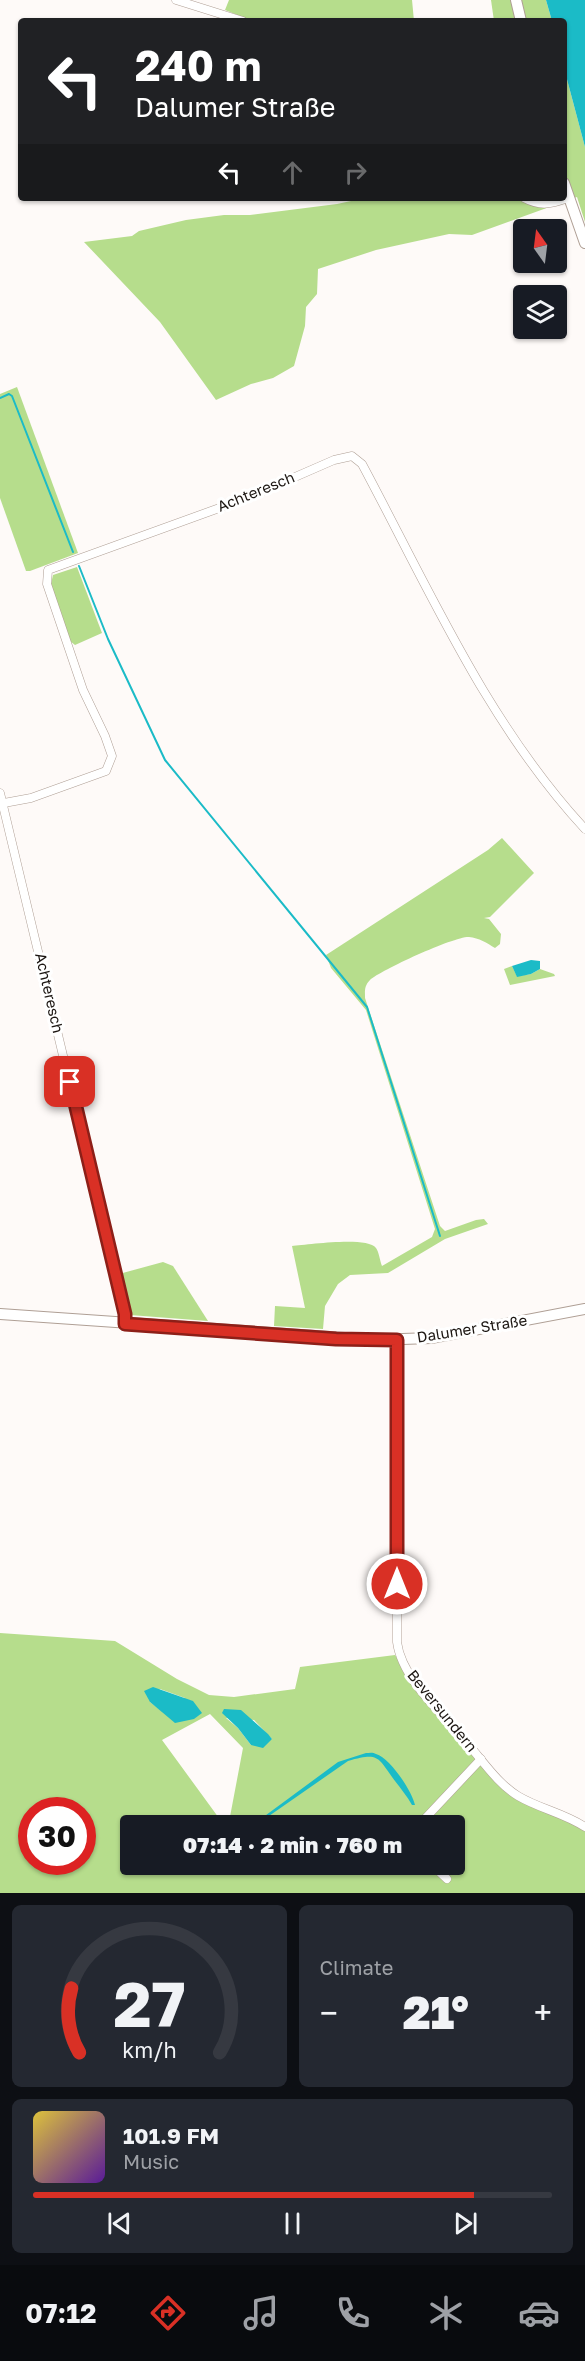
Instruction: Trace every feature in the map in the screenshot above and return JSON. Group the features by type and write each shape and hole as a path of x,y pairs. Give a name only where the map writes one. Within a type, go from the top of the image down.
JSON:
{"main road":[{"path":"516,0 520,18"},
{"path":"567,194 585,243"},
{"name":"Dalumer Straße","path":"0,1314 336,1339 397,1340 458,1333 585,1309"}],"street":[{"path":"176,0 233,18"},
{"path":"529,201 536,205 558,201"},
{"name":"Achteresch","path":"4,803 31,798 106,771 112,756 83,690 47,584 48,570 247,498 334,460 352,456 362,464 476,682 557,798 585,829"},
{"name":"Achteresch","path":"0,793 125,1314 125,1324"},
{"name":"Beversundern","path":"397,1340 398,1648 419,1687 481,1759 517,1795 561,1813 585,1827"},
{"name":"Beversundern","path":"428,1815 481,1759"},
{"path":"442,1875 447,1879"}],"green space":[{"path":"229,0 412,0 414,18 245,18 225,10"},
{"path":"491,0 546,0 551,18 494,18"},
{"path":"567,79 585,147 585,222 577,197 567,201"},
{"path":"351,201 566,201 472,235 449,234 376,250 318,269 317,294 306,307 305,326 294,366 273,378 251,384 216,400 160,322 84,242 132,236 139,231 186,220 224,215 250,215"},
{"path":"17,387 78,553 30,571 26,571 0,498 0,394"},
{"path":"77,567 102,633 75,645 70,641 51,584 53,575"},
{"path":"502,838 534,873 490,917 484,918 489,919 501,934 500,944 495,948 469,937 449,942 418,954 377,975 368,982 365,991 365,998 440,1226 445,1231 476,1220 484,1219 488,1224 445,1239 388,1273 350,1275 338,1284 325,1306 323,1329 274,1326 275,1306 305,1308 292,1246 349,1242 370,1244 376,1248 382,1266 432,1237 435,1229 366,1010 331,968 326,955 488,850"},
{"path":"512,966 517,976 531,974 540,969 555,976 510,985 504,969"},
{"path":"163,1262 173,1266 208,1321 130,1315 119,1274"},
{"path":"0,1633 115,1641 177,1679 209,1695 234,1697 295,1689 300,1667 395,1655 418,1689 496,1780 585,1831 585,1893 0,1893","holes":["160,1689 185,1698 159,1709 150,1702","210,1714 243,1748 230,1815 465,1815 465,1875 120,1875 120,1815 217,1815 162,1740","226,1718 254,1720 272,1739 251,1745 238,1728"]}],"water":[{"path":"546,0 585,0 585,147 567,79 567,18 551,18"},
{"path":"531,960 540,961 540,969 517,977 512,966"},
{"path":"153,1687 193,1701 202,1713 194,1719 175,1723 150,1702 144,1691"},
{"path":"224,1709 241,1710 272,1739 263,1748 251,1745 222,1713"},
{"path":"366,1753 375,1753 394,1768 415,1805 412,1805 381,1762 372,1757 366,1757 348,1761 270,1815 266,1815 338,1762"}],"waterway":[{"path":"0,398 9,394 12,396 73,552"},
{"path":"79,566 108,639 165,760 367,1007 440,1236"}],"route":[{"path":"70,1082 125,1314 125,1324 336,1339 397,1340 397,1584"}]}
